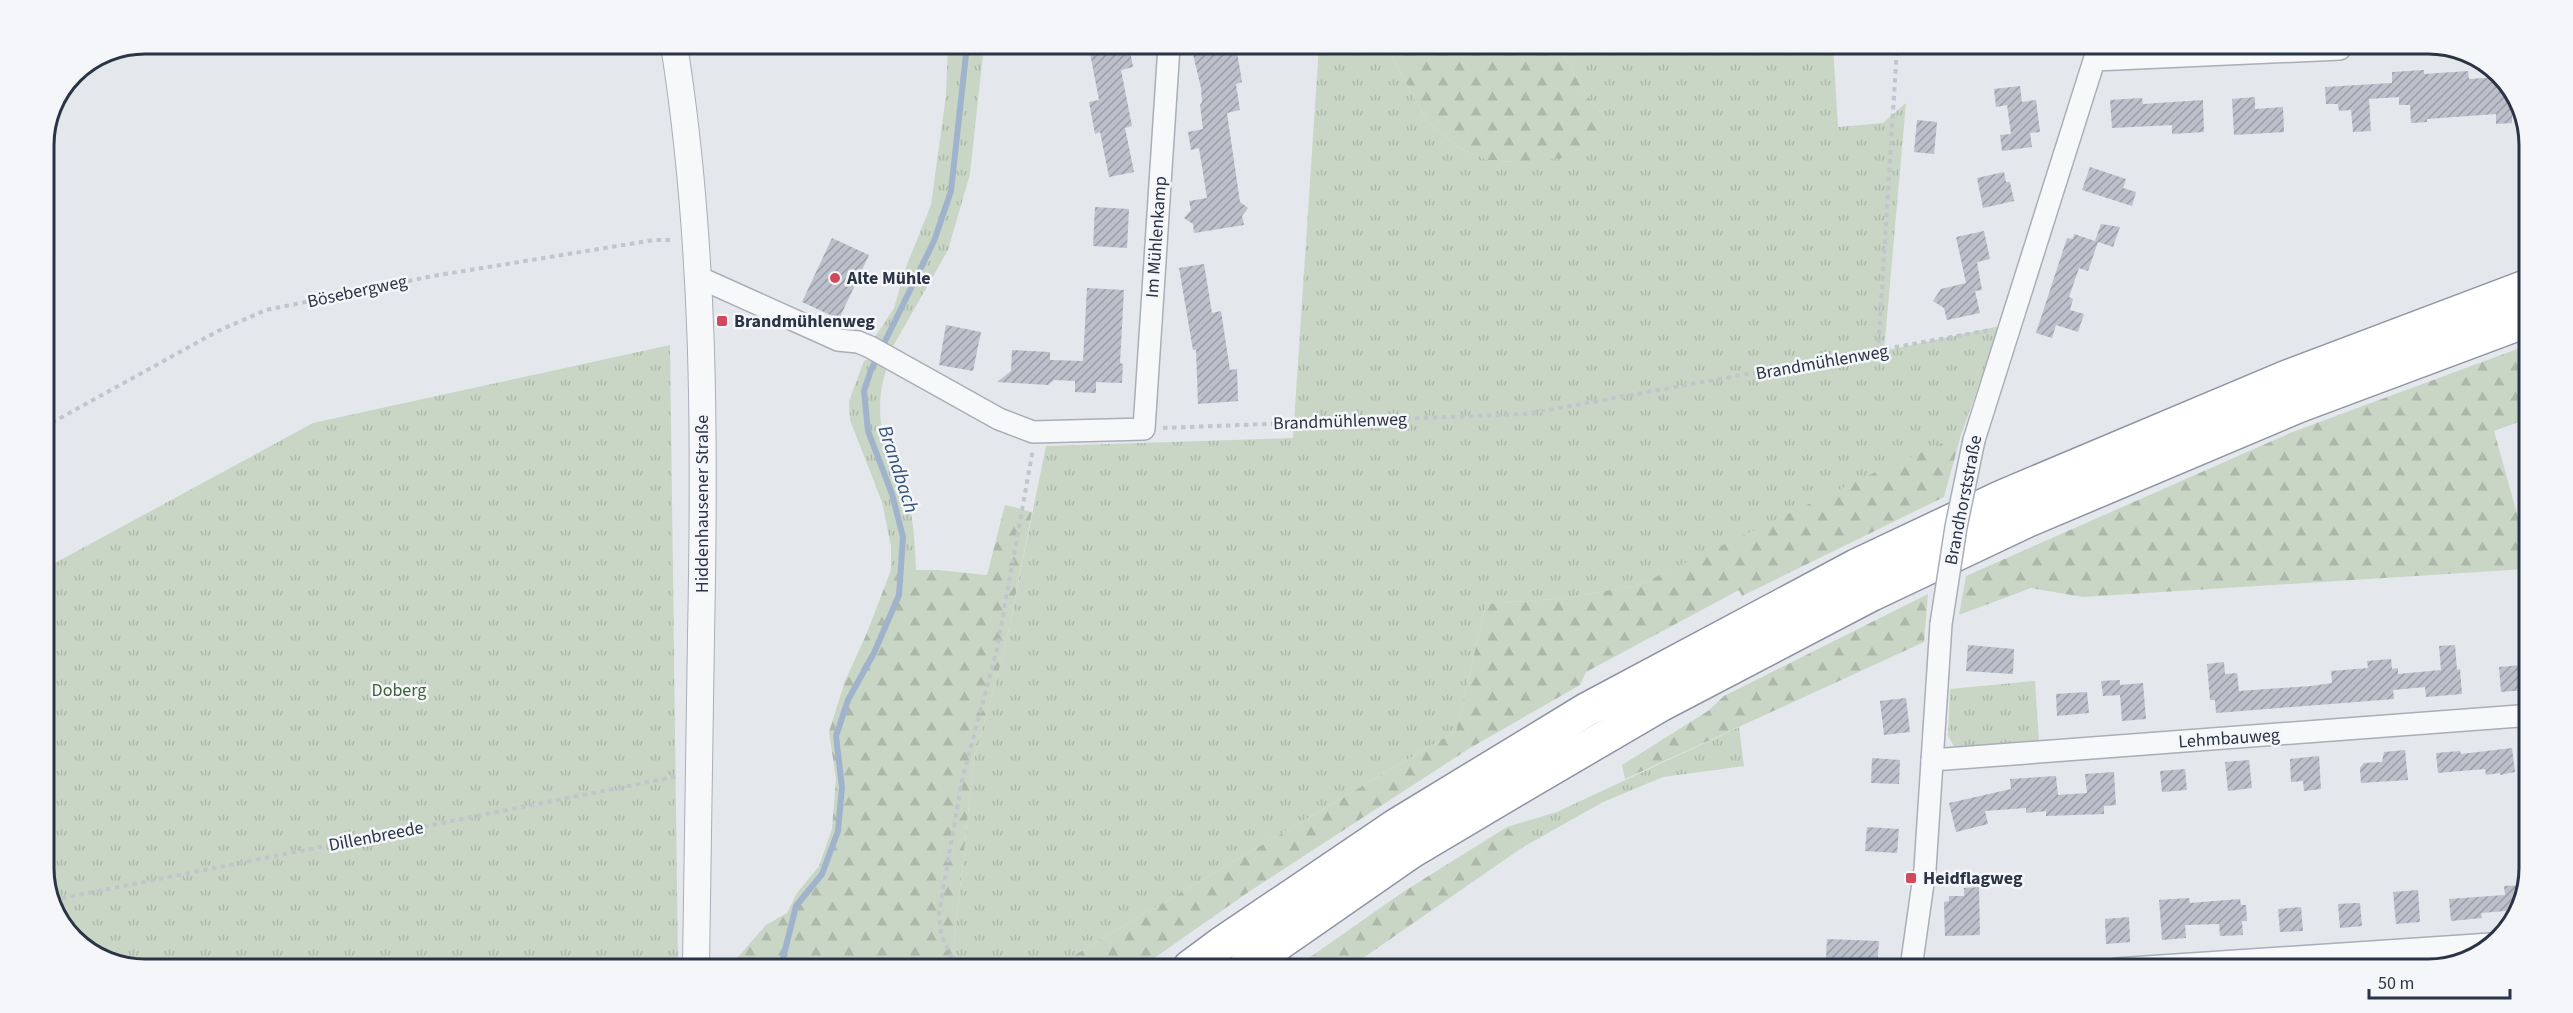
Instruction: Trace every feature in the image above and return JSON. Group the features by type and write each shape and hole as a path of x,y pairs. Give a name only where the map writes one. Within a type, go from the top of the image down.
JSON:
{"highway":[{"path":"1201,959 1397,825 1586,710 1856,566 2002,496 2287,377 2519,289"},
{"path":"1257,959 1412,851 1520,786 1660,705 1872,594 2026,521 2287,410 2519,323"}],"street":[{"name":"Hiddenhausener Straße","path":"675,54 682,97 698,277 703,523 696,959"},
{"name":"Im Mühlenkamp","path":"1144,429 1168,54"},
{"name":"Brandhorststraße","path":"1912,959 1925,869 1941,624 1956,527 1974,440 2096,54"},
{"path":"698,277 838,340 858,342 870,347 999,419 1033,432 1144,429"},
{"name":"Lehmbauweg","path":"1932,760 2519,716"},
{"path":"2266,959 2477,945"}],"path":[{"path":"1878,352 1897,54"},
{"name":"Bösebergweg","path":"54,421 218,331 266,310 445,274 654,240 696,240"},
{"name":"Brandmühlenweg","path":"1144,429 1526,414 1878,352 2011,326"},
{"path":"953,959 941,935 939,913 944,881 962,780 997,649 1032,453 1039,432"},
{"name":"Dillenbreede","path":"59,899 699,772"}],"green space":[{"path":"948,54 983,54 970,174 948,250 892,348 875,337 894,308 906,267 931,205 946,95"},
{"path":"1318,54 1390,54 1427,121 1459,148 1488,160 1513,162 1606,119 1588,97 1563,54 1833,54 1838,127 1883,123 1906,103 1884,351 2000,326 1961,435 1639,585 1566,598 1486,604 1456,731 1068,959 961,959 953,951 974,759 1005,648 1046,446 1293,438"},
{"path":"1390,54 1563,54 1588,97 1606,119 1593,143 1564,158 1513,162 1488,160 1459,148 1427,121"},
{"name":"Doberg","path":"670,345 678,959 144,959 104,950 94,944 73,924 63,909 54,874 54,564 313,423"},
{"path":"2519,348 2519,422 2494,431 2519,521 2519,569 2083,597 2031,588 1959,615 1966,576 2290,433"},
{"path":"872,357 888,366 882,386 880,409 882,432 909,505 914,533 916,570 891,570 891,546 882,502 850,420 849,401 864,361"},
{"path":"1961,435 1944,497 1742,596 1739,590 1586,672 1580,685 1470,748 1247,893 1153,959 1068,959 1456,731 1486,604 1566,598 1639,585 1880,470"},
{"path":"1005,505 1032,512 1005,648 974,759 953,951 961,959 736,959 766,925 787,913 797,893 819,866 832,829 836,779 829,732 845,681 891,570 938,570 987,575"},
{"path":"1928,594 1924,642 1625,779 1622,765 1708,711 1724,696"},
{"path":"2035,681 2039,742 1970,748 1954,746 1948,736 1950,689"},
{"path":"1739,727 1744,766 1663,777 1603,802 1523,847 1507,827 1557,812"},
{"path":"1507,827 1523,847 1362,959 1307,959 1403,892"}],"building":[{"path":"1090,54 1131,54 1133,67 1121,70 1132,126 1125,128 1134,172 1109,177 1100,132 1095,134 1089,102 1099,100"},
{"path":"1193,54 1237,54 1242,82 1236,84 1240,110 1227,113 1240,202 1248,208 1242,216 1244,225 1194,233 1193,224 1184,218 1191,210 1189,201 1207,198 1199,148 1191,150 1188,132 1203,129 1200,105 1202,102"},
{"path":"2424,70 2424,74 2468,71 2469,79 2489,78 2510,104 2514,114 2512,123 2496,124 2496,114 2427,119 2427,122 2411,123 2410,105 2399,105 2399,97 2369,99 2371,131 2353,132 2351,110 2339,111 2338,104 2326,104 2325,87 2392,83 2392,72"},
{"path":"2020,86 2022,102 2036,100 2040,132 2030,133 2032,147 2002,151 2000,135 2011,134 2007,105 1996,107 1994,89"},
{"path":"2255,97 2255,109 2283,107 2284,132 2234,135 2232,99"},
{"path":"2142,98 2143,104 2203,100 2204,132 2172,134 2172,125 2112,128 2110,100"},
{"path":"1917,120 1937,122 1934,154 1914,152"},
{"path":"2090,167 2126,179 2123,188 2136,192 2132,206 2082,190"},
{"path":"2004,172 2006,182 2010,182 2014,201 1983,208 1977,178"},
{"path":"1095,207 1129,209 1127,248 1093,246"},
{"path":"2101,224 2120,227 2113,247 2098,242 2088,271 2079,268 2069,297 2073,299 2070,310 2084,314 2078,332 2056,325 2052,338 2036,333 2067,238 2073,239 2074,234 2095,241"},
{"path":"1984,231 1990,259 1977,262 1982,290 1975,291 1980,313 1947,320 1944,308 1933,301 1941,289 1966,283 1956,237"},
{"name":"Alte Mühle","path":"832,238 869,255 839,319 802,302"},
{"path":"1204,264 1212,313 1221,311 1230,370 1237,369 1238,401 1198,404 1196,350 1193,350 1179,268"},
{"path":"1087,288 1124,290 1120,363 1123,364 1122,383 1096,382 1096,393 1075,392 1075,381 1054,380 1048,385 997,382 1011,371 1012,350 1050,352 1050,360 1083,361"},
{"path":"946,325 981,332 973,371 939,365"},
{"path":"1968,645 2014,649 2013,674 1966,671"},
{"path":"2455,645 2462,694 2426,697 2425,687 2393,690 2394,699 2216,713 2215,700 2210,700 2207,664 2224,662 2225,674 2237,673 2239,691 2311,686 2332,683 2331,671 2368,668 2367,661 2391,659 2392,669 2398,668 2398,674 2441,670 2439,646"},
{"path":"2519,665 2519,690 2501,692 2499,667"},
{"path":"2120,680 2120,685 2143,683 2146,719 2122,721 2120,695 2103,696 2101,681"},
{"path":"2087,692 2089,713 2057,716 2056,694"},
{"path":"1906,698 1910,732 1884,735 1880,701"},
{"path":"2512,748 2515,772 2486,775 2485,769 2438,773 2436,753 2460,751 2461,754"},
{"path":"2405,750 2408,780 2361,783 2360,768 2364,763 2382,762 2384,752"},
{"path":"2319,756 2321,789 2304,791 2303,781 2291,782 2290,759"},
{"path":"1872,758 1900,760 1899,784 1871,783"},
{"path":"2249,760 2252,788 2228,791 2225,762"},
{"path":"2185,769 2187,790 2162,792 2160,771"},
{"path":"2114,772 2116,805 2104,806 2104,814 2046,816 2046,811 2026,813 2026,808 1985,811 1988,824 1956,832 1949,803 2011,789 2010,779 2056,776 2058,795 2087,793 2085,774"},
{"path":"1867,827 1899,829 1897,853 1865,851"},
{"path":"2517,885 2509,911 2481,913 2482,918 2451,921 2449,899 2505,895 2504,886"},
{"path":"1979,887 1980,935 1945,936 1944,902 1949,901 1949,896 1964,896 1964,888"},
{"path":"2418,890 2420,922 2396,924 2393,892"},
{"path":"2189,898 2190,903 2240,899 2241,905 2246,905 2247,921 2242,921 2243,935 2220,936 2219,924 2185,925 2186,938 2162,940 2159,900"},
{"path":"2360,903 2362,926 2340,928 2338,904"},
{"path":"2301,907 2303,931 2280,932 2278,909"},
{"path":"2129,917 2130,942 2106,944 2105,919"},
{"path":"1827,939 1879,941 1878,959 1826,958"}],"waterway":[{"name":"Brandbach","path":"783,959 796,906 822,874 838,831 842,787 836,736 848,700 874,653 899,595 903,537 892,494 868,431 864,391 871,370 934,241 951,191 966,54"}],"place":[{"name":"Alte Mühle","path":"835,278"},
{"name":"Brandmühlenweg","path":"722,321"},
{"name":"Heidflagweg","path":"1911,878"}]}
